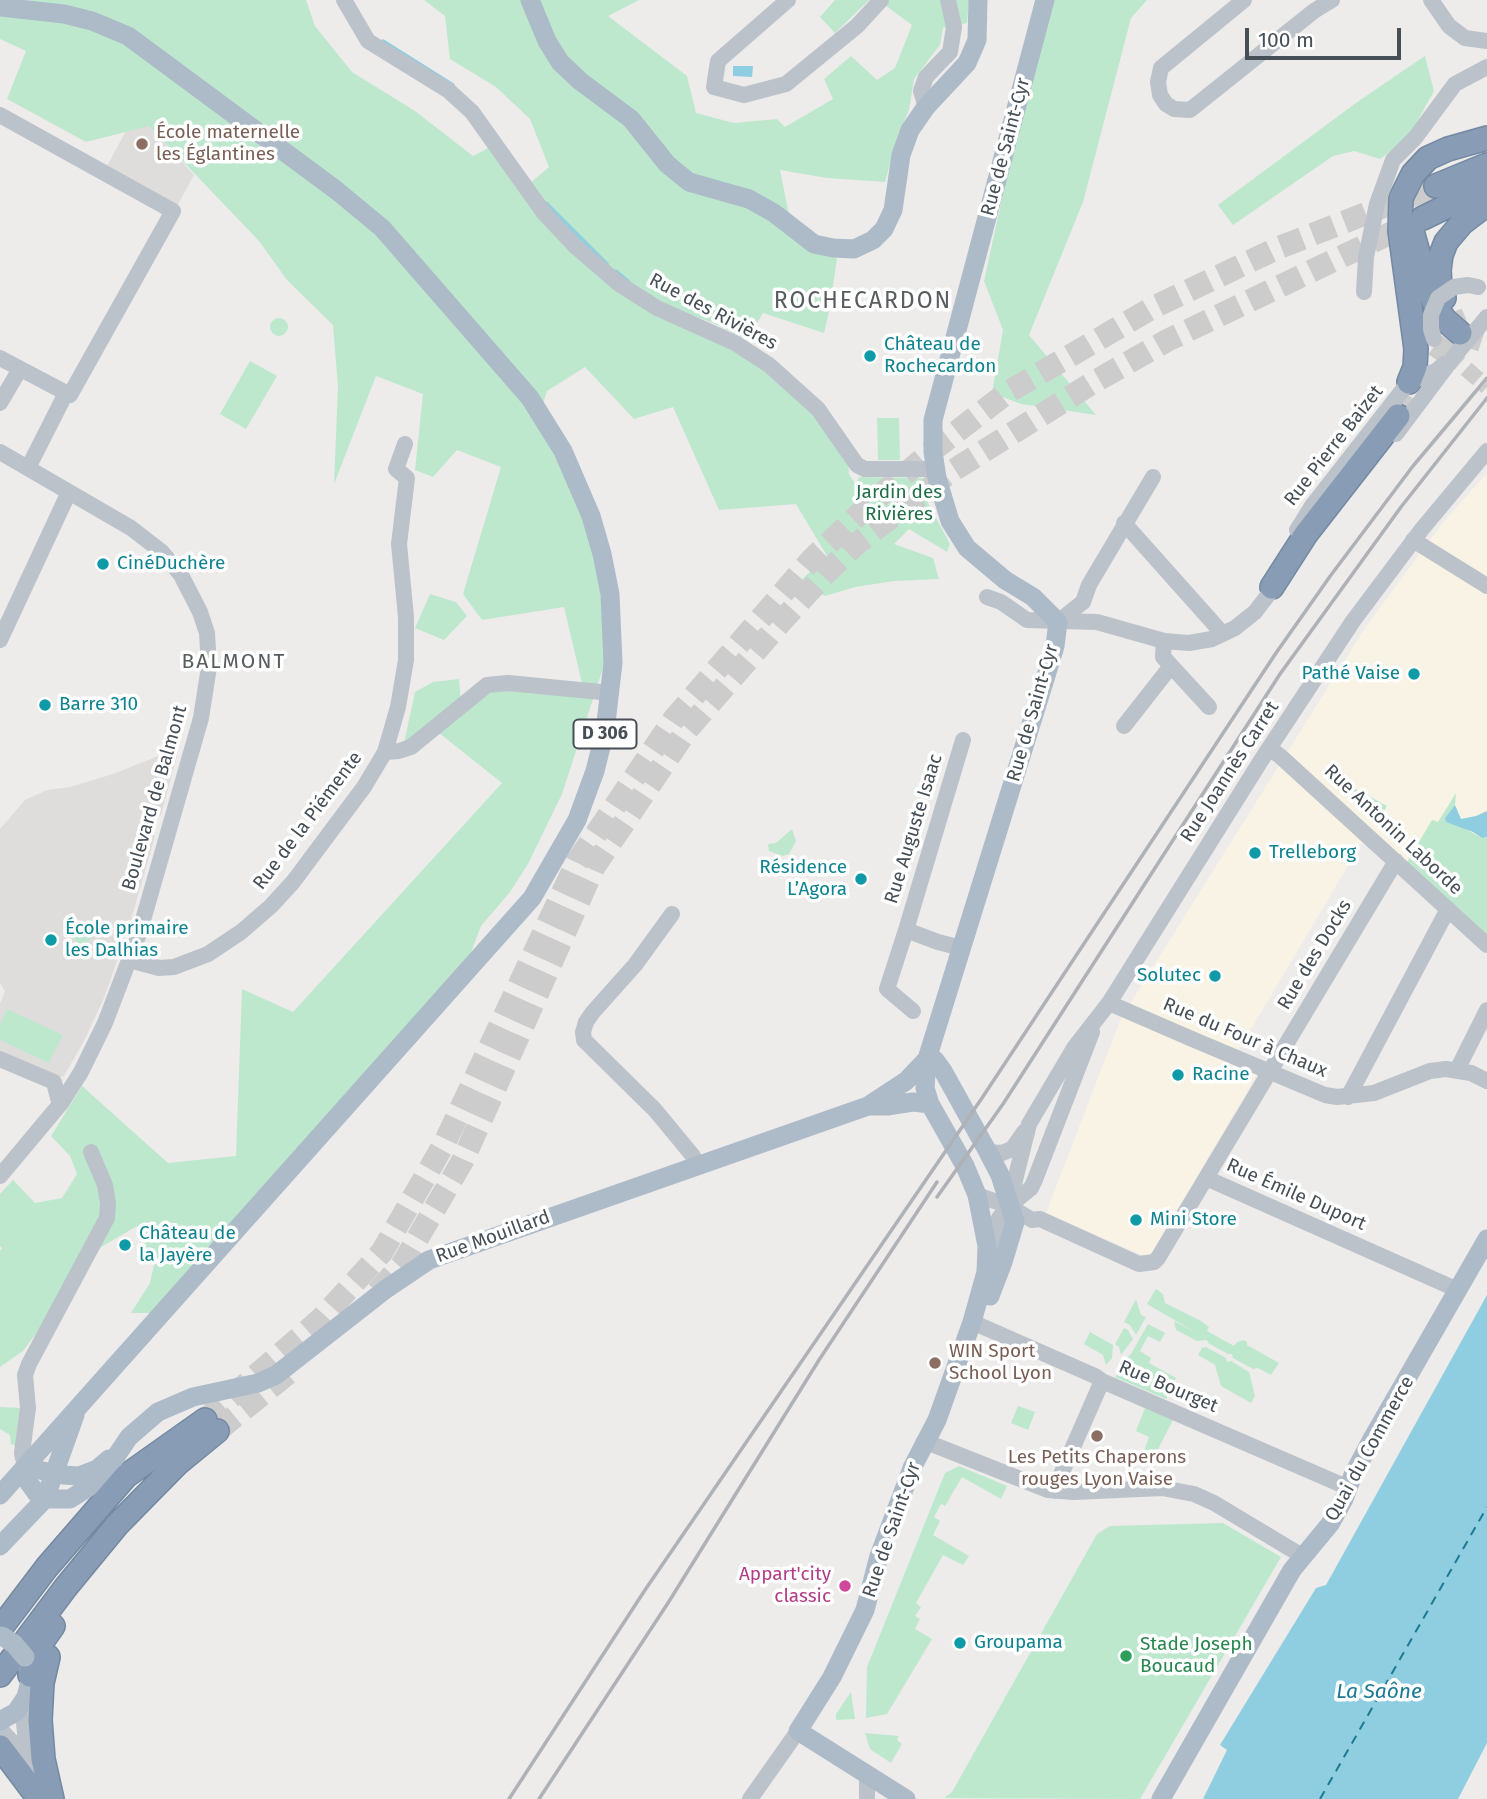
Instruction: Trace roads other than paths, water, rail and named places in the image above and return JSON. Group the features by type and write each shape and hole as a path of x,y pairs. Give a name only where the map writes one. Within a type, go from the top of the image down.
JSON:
{"highway":[{"path":"1409,382 1421,336 1399,232 1402,193 1413,174 1428,158 1448,149 1485,139"},
{"path":"1454,347 1427,285 1412,231 1410,205 1416,187 1428,170 1447,157 1485,139"},
{"path":"1436,186 1487,165"},
{"path":"1423,218 1487,187"},
{"path":"1449,307 1439,279 1444,246 1462,222 1487,204"},
{"path":"1272,587 1306,534 1398,416"},
{"path":"28,1666 66,1607 208,1431"},
{"path":"2,1631 68,1563 108,1515 165,1455 208,1431"},
{"path":"2,1631 55,1557 127,1476 208,1431"},
{"path":"0,1675 109,1535 208,1431"},
{"path":"42,1797 40,1699 49,1654 66,1607"},
{"path":"0,1747 42,1797"}],"main road":[{"path":"530,0 547,41 560,62 580,81 631,119 667,164 689,182 716,192 749,199 774,213 814,244 854,249 873,240 884,229 893,210 901,155 910,130 926,107 967,63 977,40 978,0"},
{"name":"Rue de Saint-Cyr","path":"798,1731 814,1709 855,1634 872,1588 879,1556 925,1441 937,1420 972,1322 986,1272 988,1246 977,1195 965,1166 930,1104 925,1088 927,1059 1048,670 1058,622 1033,597 1005,580 967,548 950,521 935,469 933,432 936,405 1045,0"},
{"name":"D 306","path":"0,7 92,21 128,36 361,209 382,228 539,410 577,480 591,516 610,594 612,626 611,693 606,731 595,771 577,820 532,898 0,1495"},
{"name":"Rue de Saint-Cyr","path":"927,1059 935,1060 940,1066 988,1152 1004,1183 1015,1223 989,1297 972,1322"},
{"name":"Rue Mouillard","path":"46,1499 70,1499 94,1486 138,1427 158,1412 193,1397 258,1383 276,1375 386,1289 429,1260 868,1106 906,1081 927,1059"},
{"name":"Rue Mouillard","path":"868,1106 914,1102 930,1104"},
{"name":"Quai du Commerce","path":"1161,1799 1287,1579 1330,1524 1372,1439 1487,1240"},
{"name":"D 306","path":"0,1546 46,1499 77,1407"},
{"name":"Rue Mouillard","path":"25,1467 58,1466 72,1476 91,1472 118,1451"},
{"path":"25,1467 29,1483 37,1494 46,1499"},
{"path":"0,1721 22,1705 29,1689 28,1666 2,1631"},
{"path":"798,1731 906,1799"}],"street":[{"name":"Rue des Rivières","path":"344,0 368,41 449,91 472,112 544,213 576,247 619,284 657,308 734,343 769,365 818,409 857,465 865,469 935,469"},
{"path":"788,0 718,61 714,87 744,95 786,84 857,26 881,0"},
{"path":"926,107 921,91 926,77 950,52 954,27 948,0"},
{"path":"1244,0 1161,68 1158,82 1160,95 1166,104 1174,109 1190,110 1314,11 1332,0"},
{"path":"1431,0 1449,26 1465,38 1487,41"},
{"path":"1364,292 1366,257 1377,204 1393,160 1415,138 1455,84 1487,67"},
{"path":"0,115 173,211 70,395 0,358"},
{"path":"1421,336 1431,329 1431,315 1441,295 1459,286 1483,290"},
{"name":"Rue Pierre Baizet","path":"1272,587 1279,564 1312,506 1409,382 1436,371 1454,347 1487,317"},
{"path":"1421,336 1454,347"},
{"name":"Rue Pierre Baizet","path":"987,597 1000,602 1027,620 1097,622 1164,642 1189,643 1212,639 1236,628 1255,612 1272,587 1289,572 1436,384 1454,347"},
{"path":"0,403 20,369"},
{"path":"28,468 66,393"},
{"name":"Rue de la Piémente","path":"129,960 159,968 174,967 208,954 241,933 293,882 364,788 385,752 398,707 406,660 406,617 399,544 407,478 396,469 405,444"},
{"name":"Rue Joannès Carret","path":"1009,1206 1030,1124 1074,1048 1109,1003 1269,748 1353,621 1463,476 1487,451"},
{"name":"Boulevard de Balmont","path":"0,452 131,527 162,552 181,575 200,612 206,633 208,677 201,718 139,934 105,1023 81,1072 43,1126 0,1176"},
{"path":"1058,622 1083,602 1089,585 1153,477"},
{"path":"0,640 69,492"},
{"path":"1124,523 1223,634"},
{"path":"1413,540 1487,586"},
{"path":"1164,642 1163,657 1209,707"},
{"path":"1124,726 1171,666"},
{"path":"385,752 411,747 487,685 508,683 611,693"},
{"name":"Rue Auguste Isaac","path":"913,1011 887,989 963,740"},
{"name":"Rue Antonin Laborde","path":"1269,748 1487,945"},
{"name":"Rue des Docks","path":"1206,1178 1396,861"},
{"path":"1348,1097 1448,909"},
{"path":"672,914 635,965 593,1012 583,1032 584,1040 654,1110 694,1156 698,1166"},
{"name":"Rue Auguste Isaac","path":"906,930 961,948"},
{"name":"Rue du Four à Chaux","path":"1109,1003 1325,1095 1348,1097 1374,1093 1430,1071 1457,1070 1487,1081"},
{"path":"1457,1070 1487,1010"},
{"name":"Rue Joannès Carret","path":"1009,1206 1031,1188 1094,1024"},
{"path":"0,1059 54,1082 58,1098"},
{"path":"1044,1097 1064,1105"},
{"path":"988,1152 1002,1153 1012,1149 1030,1124"},
{"path":"25,1467 22,1453 28,1408 25,1375 107,1219 105,1185 91,1152"},
{"name":"Rue Émile Duport","path":"1009,1206 1032,1220 1040,1219 1139,1264 1149,1264 1158,1258 1206,1178 1458,1290"},
{"path":"1031,1188 1040,1219"},
{"path":"977,1195 1009,1206"},
{"name":"Rue de Saint-Cyr","path":"986,1272 999,1218 1009,1206"},
{"name":"Rue Bourget","path":"972,1322 1349,1488"},
{"path":"1056,1491 1102,1381"},
{"path":"925,1441 1048,1490 1162,1488 1194,1494 1214,1503 1304,1557"},
{"path":"22,1705 26,1742 42,1797"},
{"path":"0,1729 15,1745 42,1797"},
{"path":"750,1799 798,1731"},
{"path":"867,1774 867,1799"}],"water":[{"path":"733,66 753,66 752,77 733,76"},
{"path":"1455,805 1461,819 1487,811 1487,837 1482,838 1446,822 1445,818"},
{"name":"La Saône","path":"1487,1295 1487,1743 1458,1799 1203,1799 1227,1750 1220,1745 1316,1588 1326,1585"}],"waterway":[{"path":"383,41 453,85"},
{"path":"546,203 607,264"},
{"path":"616,271 629,282"}],"tunnel":[{"path":"205,1420 323,1317 382,1252 445,1142 577,862 674,719 812,559 933,450 1008,392 1152,308 1278,248 1436,186"},
{"path":"377,1292 402,1265 463,1160 594,867 687,730 825,574 855,545 949,473 1094,382 1168,340 1416,221"},
{"path":"1398,416 1455,337 1456,325 1451,313"},
{"path":"1460,333 1487,342"},
{"path":"1448,353 1487,387"},
{"path":"217,1431 293,1369"}],"railway":[{"path":"509,1799 645,1590 982,1098 1276,653 1413,466 1487,378"},
{"path":"937,1197 1003,1104 1280,674 1401,507 1487,398"},
{"path":"539,1799 668,1603 819,1360 937,1182"}],"place":[{"name":"École maternelle les Églantines","path":"142,144"},
{"name":"Château de Rochecardon","path":"870,356"},
{"name":"CinéDuchère","path":"103,564"},
{"name":"Pathé Vaise","path":"1414,674"},
{"name":"Barre 310","path":"45,705"},
{"name":"Trelleborg","path":"1255,853"},
{"name":"Résidence L’Agora","path":"861,879"},
{"name":"École primaire les Dalhias","path":"51,940"},
{"name":"Solutec","path":"1215,976"},
{"name":"Racine","path":"1178,1075"},
{"name":"Mini Store","path":"1136,1220"},
{"name":"Château de la Jayère","path":"125,1245"},
{"name":"WIN Sport School Lyon","path":"935,1363"},
{"name":"Les Petits Chaperons rouges Lyon Vaise","path":"1097,1436"},
{"name":"Appart'city classic","path":"845,1586"},
{"name":"Groupama","path":"960,1643"},
{"name":"Stade Joseph Boucaud","path":"1126,1656"}],"district":[{"name":"ROCHECARDON","path":"863,302"},
{"name":"BALMONT","path":"234,662"}],"park label":[{"name":"Jardin des Rivières","path":"899,504"}]}
